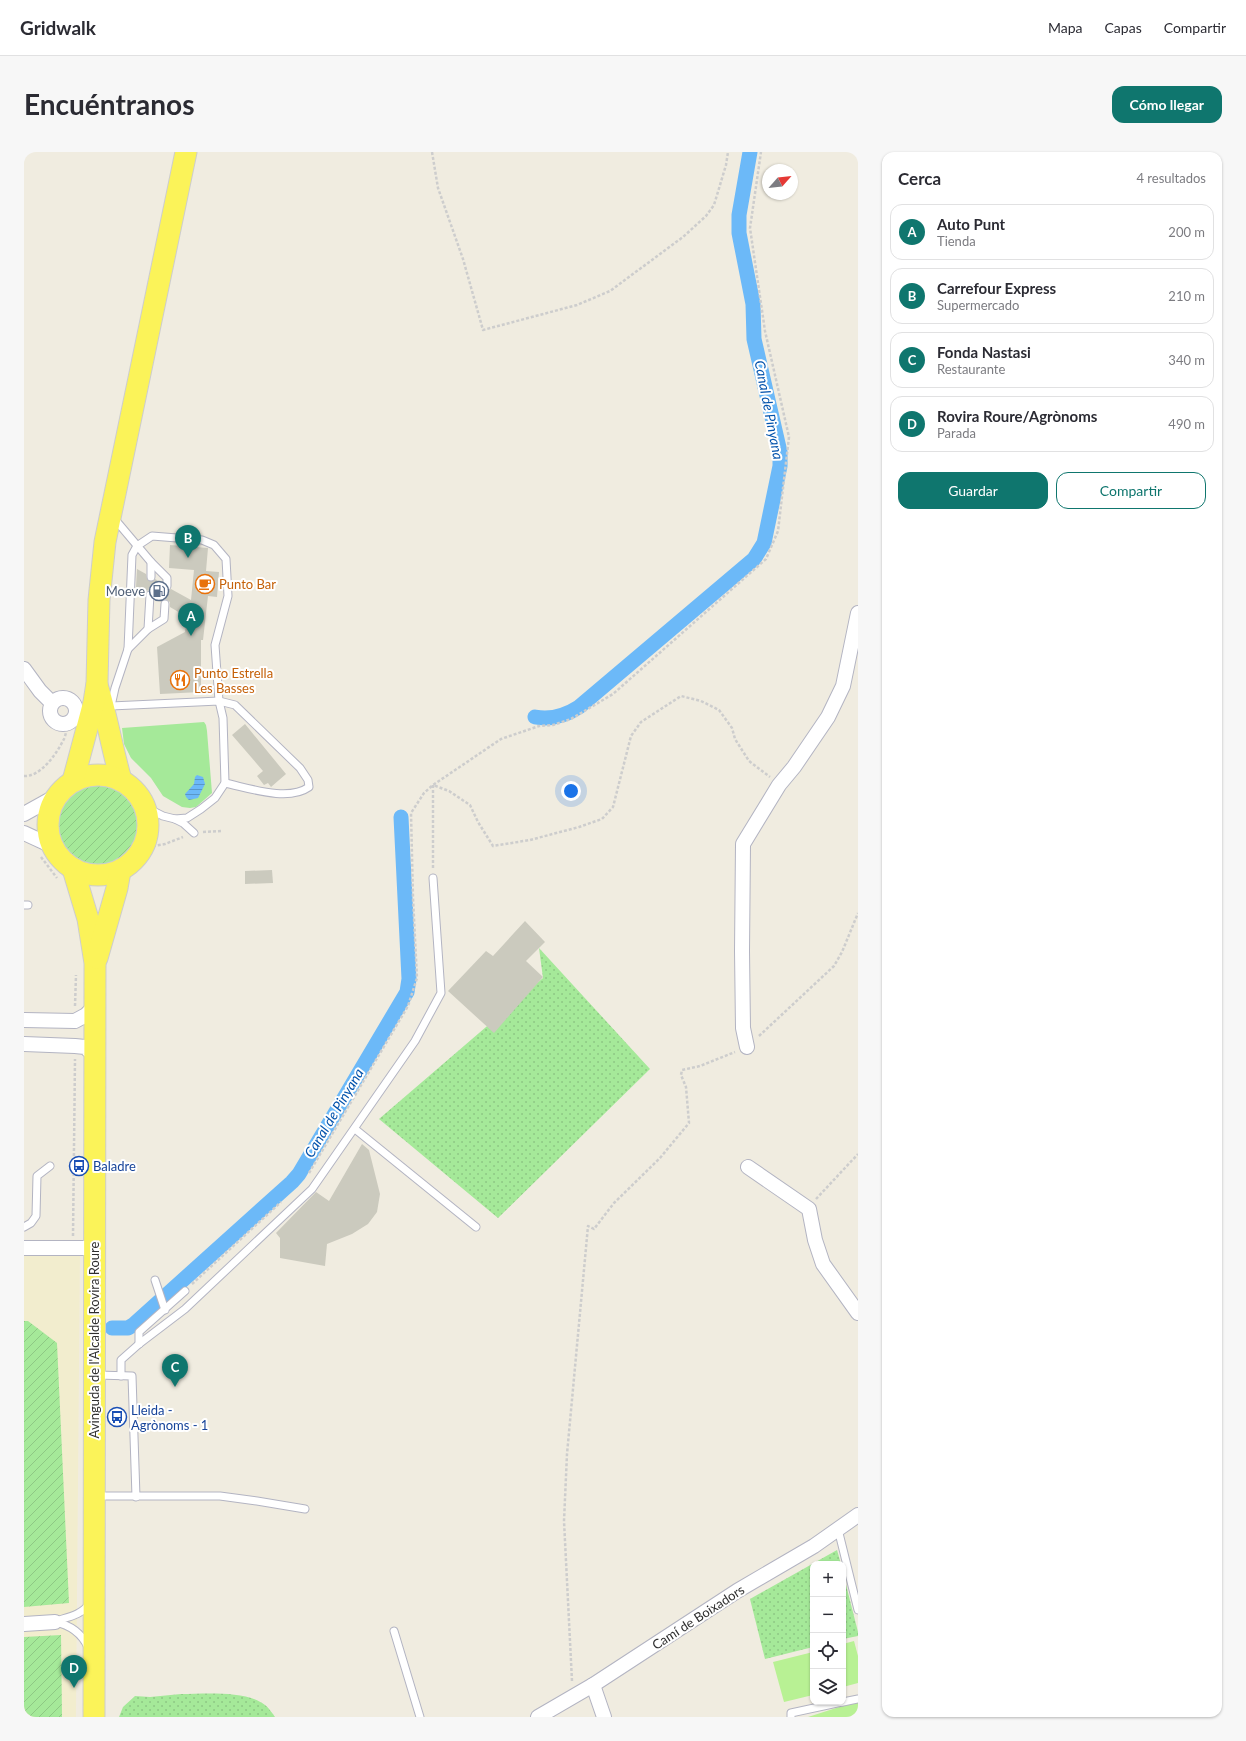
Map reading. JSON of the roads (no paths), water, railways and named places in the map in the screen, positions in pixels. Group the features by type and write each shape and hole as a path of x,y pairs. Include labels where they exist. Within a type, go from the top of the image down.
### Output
{"main road":[{"path":"66,788 94,702 99,600 105,542 186,152"},
{"path":"96,683 109,709 114,757 121,780"},
{"path":"105,775 121,780 138,794 145,807 149,823 143,848 133,862 120,871 112,874 96,876 88,875 73,869 61,859 52,846 48,831 48,816 54,801 66,788 85,777 105,775"},
{"path":"73,869 88,919 96,963"},
{"path":"96,963 117,888 120,871"},
{"name":"Avinguda de l'Alcalde Rovira Roure","path":"94,1717 94,1248 96,963"}],"street":[{"path":"747,1047 744,1028 742,951 743,844 779,785 794,767 828,717 843,686 858,613"},
{"path":"24,669 40,691 52,702"},
{"path":"63,697 71,700 76,706 76,714 72,721 59,724 52,719 50,711 52,702 63,697"},
{"path":"24,814 66,788"},
{"path":"24,832 52,846"},
{"path":"24,1020 75,1020 96,1006"},
{"path":"24,1044 85,1047 95,1056"},
{"path":"748,1167 809,1209 815,1240 823,1264 858,1313"},
{"path":"24,1248 94,1248"},
{"name":"Camí de Boixadors","path":"538,1717 577,1695 738,1591 814,1546 858,1515"},
{"path":"24,1624 55,1622"},
{"path":"593,1685 604,1717"}],"lane":[{"path":"110,514 167,578 167,586"},
{"path":"175,819 186,818 201,810 215,798 226,783 223,718 219,701 215,644 228,596 226,559 214,545 202,540 152,536 137,546 132,554 128,649 109,709 219,701 235,704 300,768 308,780 309,787 304,791 269,793 226,783"},
{"path":"151,577 152,562"},
{"path":"148,629 150,595"},
{"path":"128,649 148,629 164,619 165,604"},
{"path":"145,807 163,816 183,823 194,833"},
{"path":"121,1376 122,1360 140,1344 185,1310 312,1189 415,1041 441,993 433,878"},
{"path":"355,1129 476,1227"},
{"path":"24,1227 31,1223 36,1216 38,1176 50,1166"},
{"path":"155,1280 164,1307"},
{"path":"140,1344 139,1332 164,1307 185,1291"},
{"path":"94,1375 132,1376 136,1497"},
{"path":"94,1496 220,1496 305,1509"},
{"path":"838,1529 858,1610"},
{"path":"55,1622 83,1611 94,1596"},
{"path":"55,1622 66,1624 74,1629 85,1640 90,1651 94,1675"},
{"path":"394,1631 420,1717"},
{"path":"846,1701 858,1698"},
{"path":"791,1717 791,1713 828,1705"}],"water":[{"path":"197,775 203,777 205,784 198,798 189,800 185,794 194,784 195,777"}],"waterway":[{"name":"Canal de Pinyana","path":"535,717 547,718 558,716 579,707 754,559 764,543 780,466 780,452 754,339 753,304 739,233 739,215 750,152"},
{"name":"Canal de Pinyana","path":"112,1328 128,1328 133,1325 292,1182 299,1174 407,992 409,979 401,817"}],"place":[{"name":"Carrefour Express","path":"188,558"},
{"name":"Punto Bar","path":"205,584"},
{"name":"Moeve","path":"159,591"},
{"name":"Auto Punt","path":"191,636"},
{"name":"Punto Estrella Les Basses","path":"180,680"},
{"name":"Baladre","path":"79,1166"},
{"name":"Fonda Nastasi","path":"175,1387"},
{"name":"Lleida - Agrònoms - 1","path":"117,1417"},
{"name":"Rovira Roure/Agrònoms","path":"74,1688"}]}
